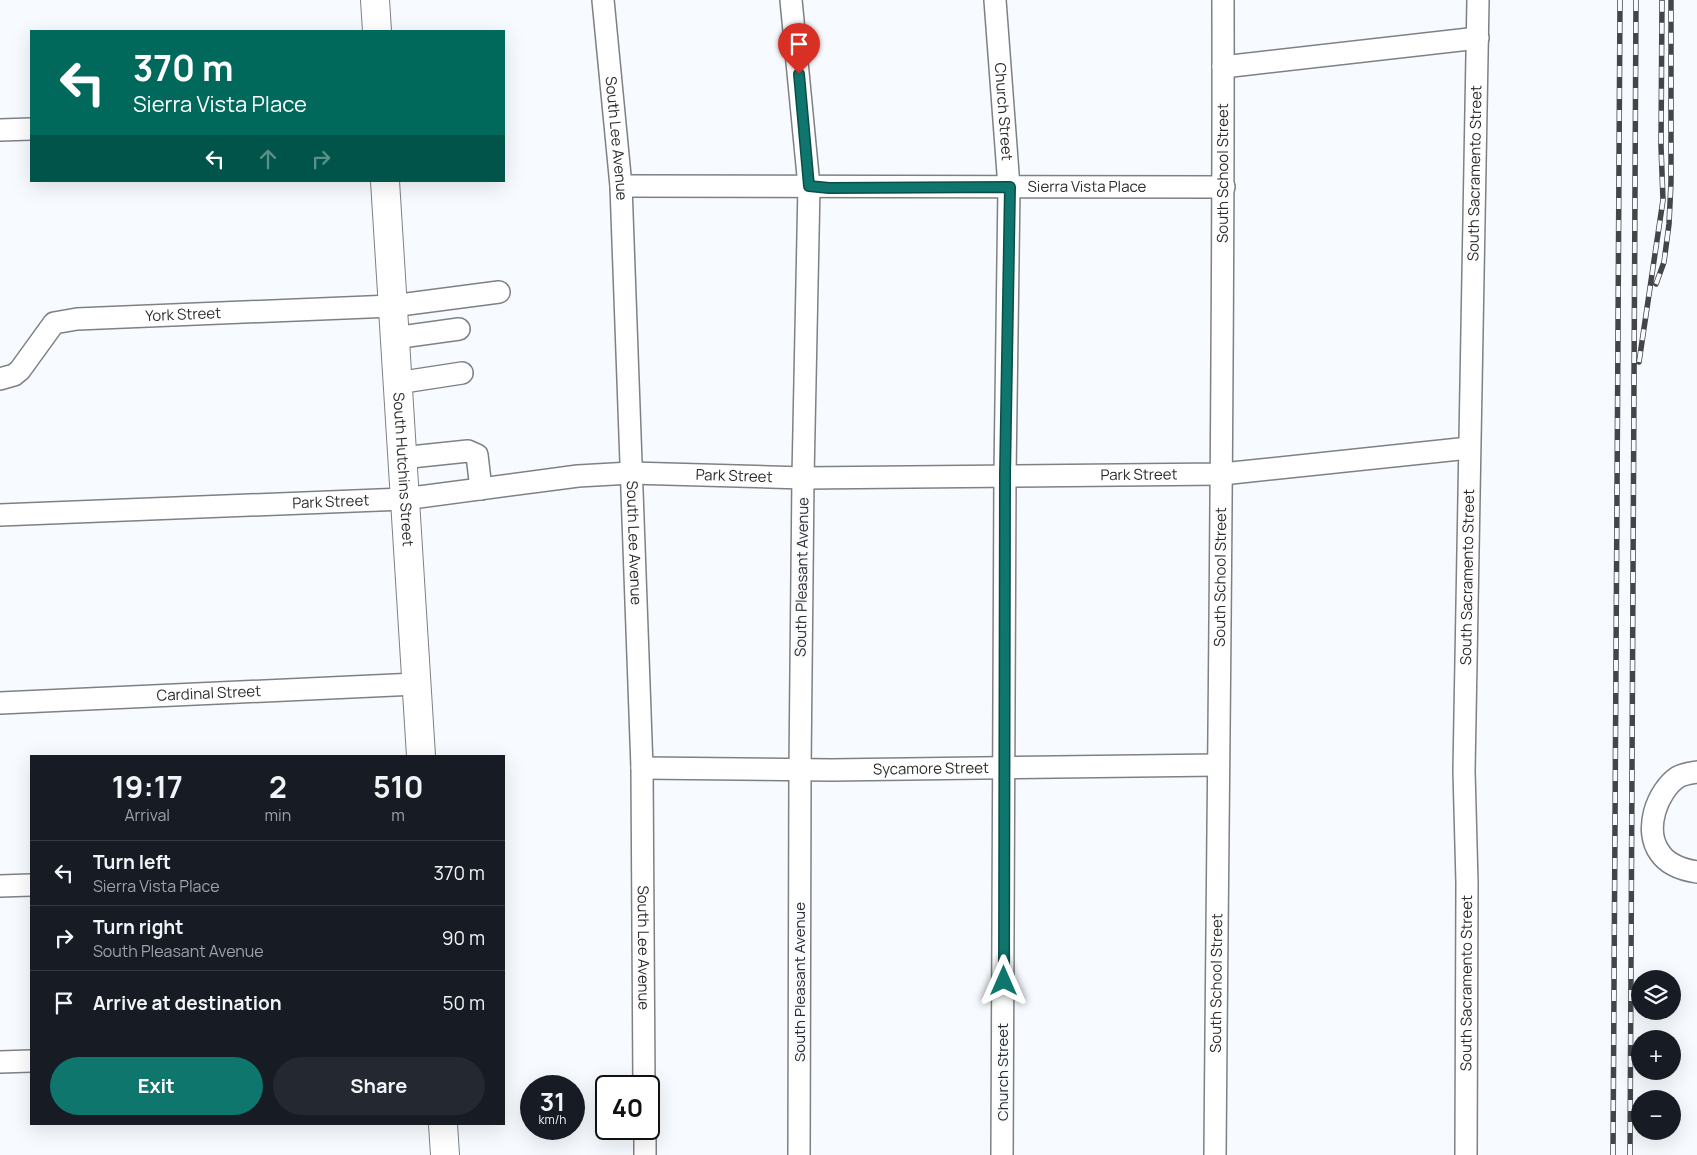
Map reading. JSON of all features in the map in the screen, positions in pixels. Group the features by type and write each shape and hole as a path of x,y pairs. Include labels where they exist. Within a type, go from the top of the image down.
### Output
{"main road":[{"path":"375,0 377,30"},
{"name":"South Hutchins Street","path":"385,182 421,755"},
{"path":"443,1125 445,1155"}],"street":[{"name":"South Lee Avenue","path":"603,0 621,186 642,768 644,1075"},
{"name":"South Pleasant Avenue","path":"792,0 809,186 803,478 799,1155"},
{"name":"Church Street","path":"995,0 1010,187 1005,475 1002,1155"},
{"name":"South School Street","path":"1215,1155 1224,187 1223,0"},
{"name":"South Sacramento Street","path":"1466,1155 1464,771 1478,0"},
{"path":"1224,67 1478,38"},
{"path":"0,130 30,128"},
{"name":"Sierra Vista Place","path":"621,186 809,186 829,188 1224,187"},
{"path":"392,306 499,292"},
{"name":"York Street","path":"0,379 14,375 20,370 54,323 87,319 392,306"},
{"path":"394,338 459,328"},
{"path":"397,383 462,372"},
{"name":"Park Street","path":"0,515 404,499 578,476 631,473 803,478 1222,474 1469,448"},
{"path":"401,458 468,451 477,455 480,489"},
{"name":"Cardinal Street","path":"0,703 416,684"},
{"name":"Sycamore Street","path":"642,768 1005,768 1218,765"},
{"path":"1697,772 1680,776 1666,788 1657,802 1653,820 1654,837 1658,852 1678,867 1697,872"},
{"path":"0,886 30,885"},
{"path":"0,1062 30,1061"},
{"path":"645,1140 645,1155"}],"railway":[{"path":"1613,1155 1620,0"},
{"path":"1630,1155 1636,0"},
{"path":"1639,362 1663,200 1661,146 1662,0"},
{"path":"1656,284 1664,262 1669,224 1671,182 1671,0"}],"route":[{"path":"799,74 809,186 829,188 1010,187 1005,475 1004,981"}]}
